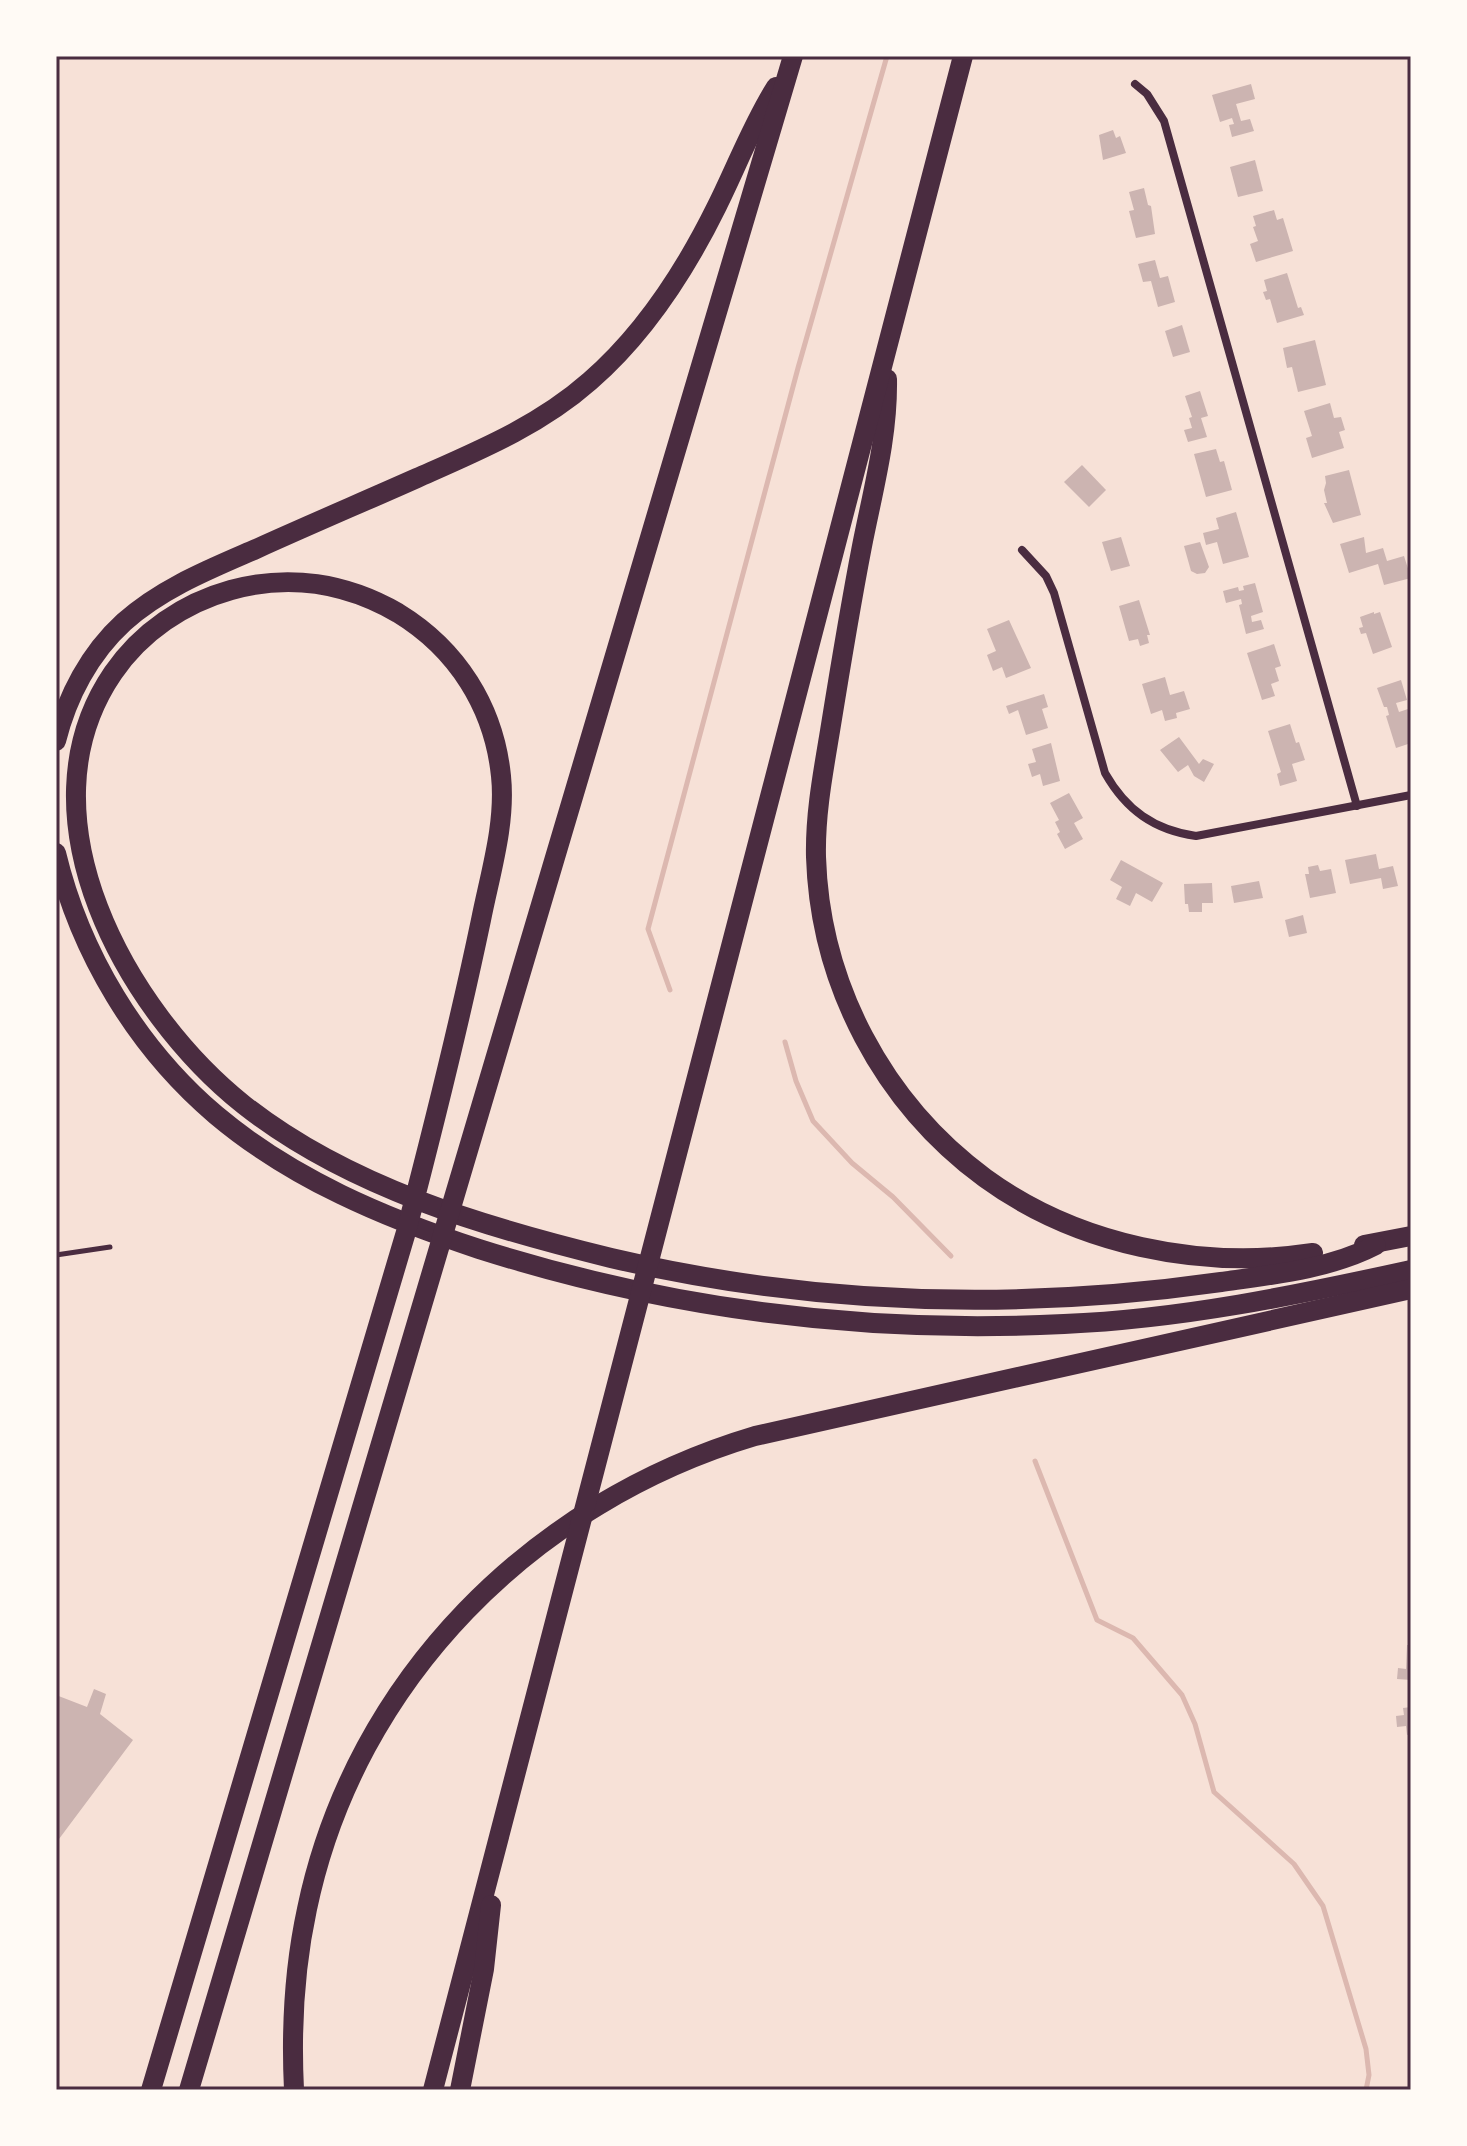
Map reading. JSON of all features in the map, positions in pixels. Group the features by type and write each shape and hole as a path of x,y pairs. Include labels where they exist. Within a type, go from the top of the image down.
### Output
{"highway":[{"path":"433,2090 963,56"},
{"path":"56,741 75,687 94,656 116,629 150,602 204,572 495,443 567,400 602,370 657,305 699,240 756,121 792,60"},
{"path":"189,2090 792,60"},
{"path":"885,355 887,400 884,442 843,649 820,792 816,843 820,902 830,954 846,1001 865,1040 901,1095 951,1150 1006,1192 1063,1221 1134,1245 1205,1257 1277,1257 1376,1245 1411,1236"},
{"path":"151,2090 406,1232 456,1033 496,848 501,806 501,773 489,721 467,678 434,640 406,618 356,593 302,582 255,585 212,596 170,617 140,641 109,679 93,709 79,754 75,806 79,839 93,891 111,934 139,987 169,1030 216,1080 247,1107 302,1145 355,1172 416,1198 499,1227 612,1258 699,1276 792,1289 967,1301 1041,1300 1236,1280 1343,1259 1376,1245"},
{"path":"56,853 71,905 96,962 127,1015 166,1065 204,1104 248,1140 296,1171 348,1198 431,1232 511,1259 598,1283 778,1314 854,1322 983,1326 1063,1324 1206,1310 1411,1270"},
{"path":"294,2090 293,2010 304,1921 323,1851 350,1782 386,1712 469,1606 532,1549 575,1518 625,1489 695,1456 777,1430 1411,1289"},
{"path":"460,2090 484,1969 493,1860"}],"street":[{"path":"1135,84 1147,94 1164,121 1357,806"},
{"path":"1022,550 1046,576 1054,593 1101,762 1116,793 1132,810 1151,823 1173,832 1196,836 1411,795"}],"lane":[{"path":"56,1255 110,1247"}],"building":[{"path":"1251,84 1255,99 1236,104 1241,121 1250,119 1254,131 1232,137 1229,125 1234,124 1232,118 1220,122 1212,95"},
{"path":"1113,130 1116,138 1120,136 1126,153 1103,160 1099,135"},
{"path":"1255,160 1263,191 1238,197 1230,167"},
{"path":"1144,188 1148,205 1151,206 1155,234 1136,238 1129,211 1134,210 1129,192"},
{"path":"1274,210 1277,220 1283,218 1293,251 1256,262 1250,244 1258,241 1253,216"},
{"path":"1155,260 1160,278 1168,276 1175,302 1158,307 1151,281 1143,282 1138,264"},
{"path":"1287,273 1298,308 1301,307 1304,315 1277,323 1270,299 1266,300 1263,292 1267,291 1264,280"},
{"path":"1182,325 1190,352 1173,357 1165,331"},
{"path":"1315,340 1326,385 1298,392 1292,367 1287,368 1283,348"},
{"path":"1200,391 1208,416 1201,418 1207,437 1188,442 1184,430 1192,428 1189,418 1192,417 1185,396"},
{"path":"1330,403 1334,418 1341,417 1345,430 1339,432 1344,448 1312,458 1306,438 1312,436 1304,411"},
{"path":"1216,449 1220,462 1224,461 1232,490 1206,497 1194,454"},
{"path":"1082,465 1106,490 1089,507 1064,482"},
{"path":"1349,470 1361,515 1333,523 1324,503 1327,503 1325,476"},
{"path":"1236,512 1249,557 1223,564 1217,542 1206,545 1203,533 1219,529 1216,518"},
{"path":"1121,537 1130,566 1111,571 1102,542"},
{"path":"1364,537 1366,553 1383,548 1387,561 1404,556 1411,578 1384,585 1378,564 1349,573 1340,544"},
{"path":"1200,542 1209,567 1205,573 1197,574 1191,571 1184,546"},
{"path":"1255,583 1263,612 1251,616 1252,622 1261,620 1264,629 1246,634 1239,605 1242,604 1241,599 1226,603 1223,591 1238,587 1239,591 1244,590 1243,586"},
{"path":"1139,600 1150,635 1147,635 1149,643 1140,646 1138,639 1129,641 1119,606"},
{"path":"1380,612 1392,647 1373,654 1366,633 1361,634 1359,628 1363,627 1360,617"},
{"path":"1009,620 1031,668 1006,678 1002,667 993,671 987,655 996,651 987,629"},
{"path":"1274,644 1281,666 1275,668 1279,681 1271,684 1275,696 1262,700 1247,653"},
{"path":"1165,677 1170,695 1184,691 1190,709 1176,713 1177,718 1165,721 1162,710 1151,714 1142,684"},
{"path":"1401,680 1407,700 1396,703 1399,712 1411,708 1411,743 1396,748 1386,716 1389,715 1387,707 1384,707 1377,688"},
{"path":"1044,694 1048,707 1042,709 1048,728 1026,735 1018,710 1009,714 1006,706"},
{"path":"1290,724 1305,760 1292,764 1297,781 1280,786 1277,774 1281,772 1268,731"},
{"path":"1179,737 1199,764 1203,759 1214,764 1204,782 1194,776 1188,765 1178,772 1160,750"},
{"path":"1051,743 1060,781 1043,786 1040,774 1032,777 1028,764 1036,762 1032,749"},
{"path":"1069,793 1083,818 1074,823 1083,839 1065,849 1057,834 1060,832 1055,822 1059,820 1050,803"},
{"path":"1376,854 1379,869 1393,866 1398,886 1383,889 1381,878 1350,884 1345,860"},
{"path":"1121,860 1163,883 1152,902 1136,893 1130,906 1116,899 1122,887 1110,880"},
{"path":"1318,865 1320,871 1331,869 1336,893 1310,898 1305,874 1309,874 1308,867"},
{"path":"1259,881 1263,898 1234,903 1231,886"},
{"path":"1212,883 1213,903 1202,903 1202,912 1189,912 1188,904 1185,904 1184,884"},
{"path":"1303,915 1307,933 1289,937 1285,920"},
{"path":"1407,1645 1411,1645 1411,1680 1397,1679 1398,1668 1406,1669"},
{"path":"94,1689 106,1694 100,1714 133,1740 56,1843 56,1695 87,1707"},
{"path":"1411,1707 1411,1734 1407,1735 1406,1726 1397,1727 1396,1716 1404,1715 1403,1708"}],"waterway":[{"path":"670,990 648,929 798,368 887,56"},
{"path":"785,1042 796,1081 813,1121 852,1163 893,1197 951,1256"},
{"path":"1035,1461 1097,1620 1133,1638 1182,1695 1195,1724 1214,1792 1294,1864 1323,1906 1366,2049 1369,2075 1366,2090"}]}
